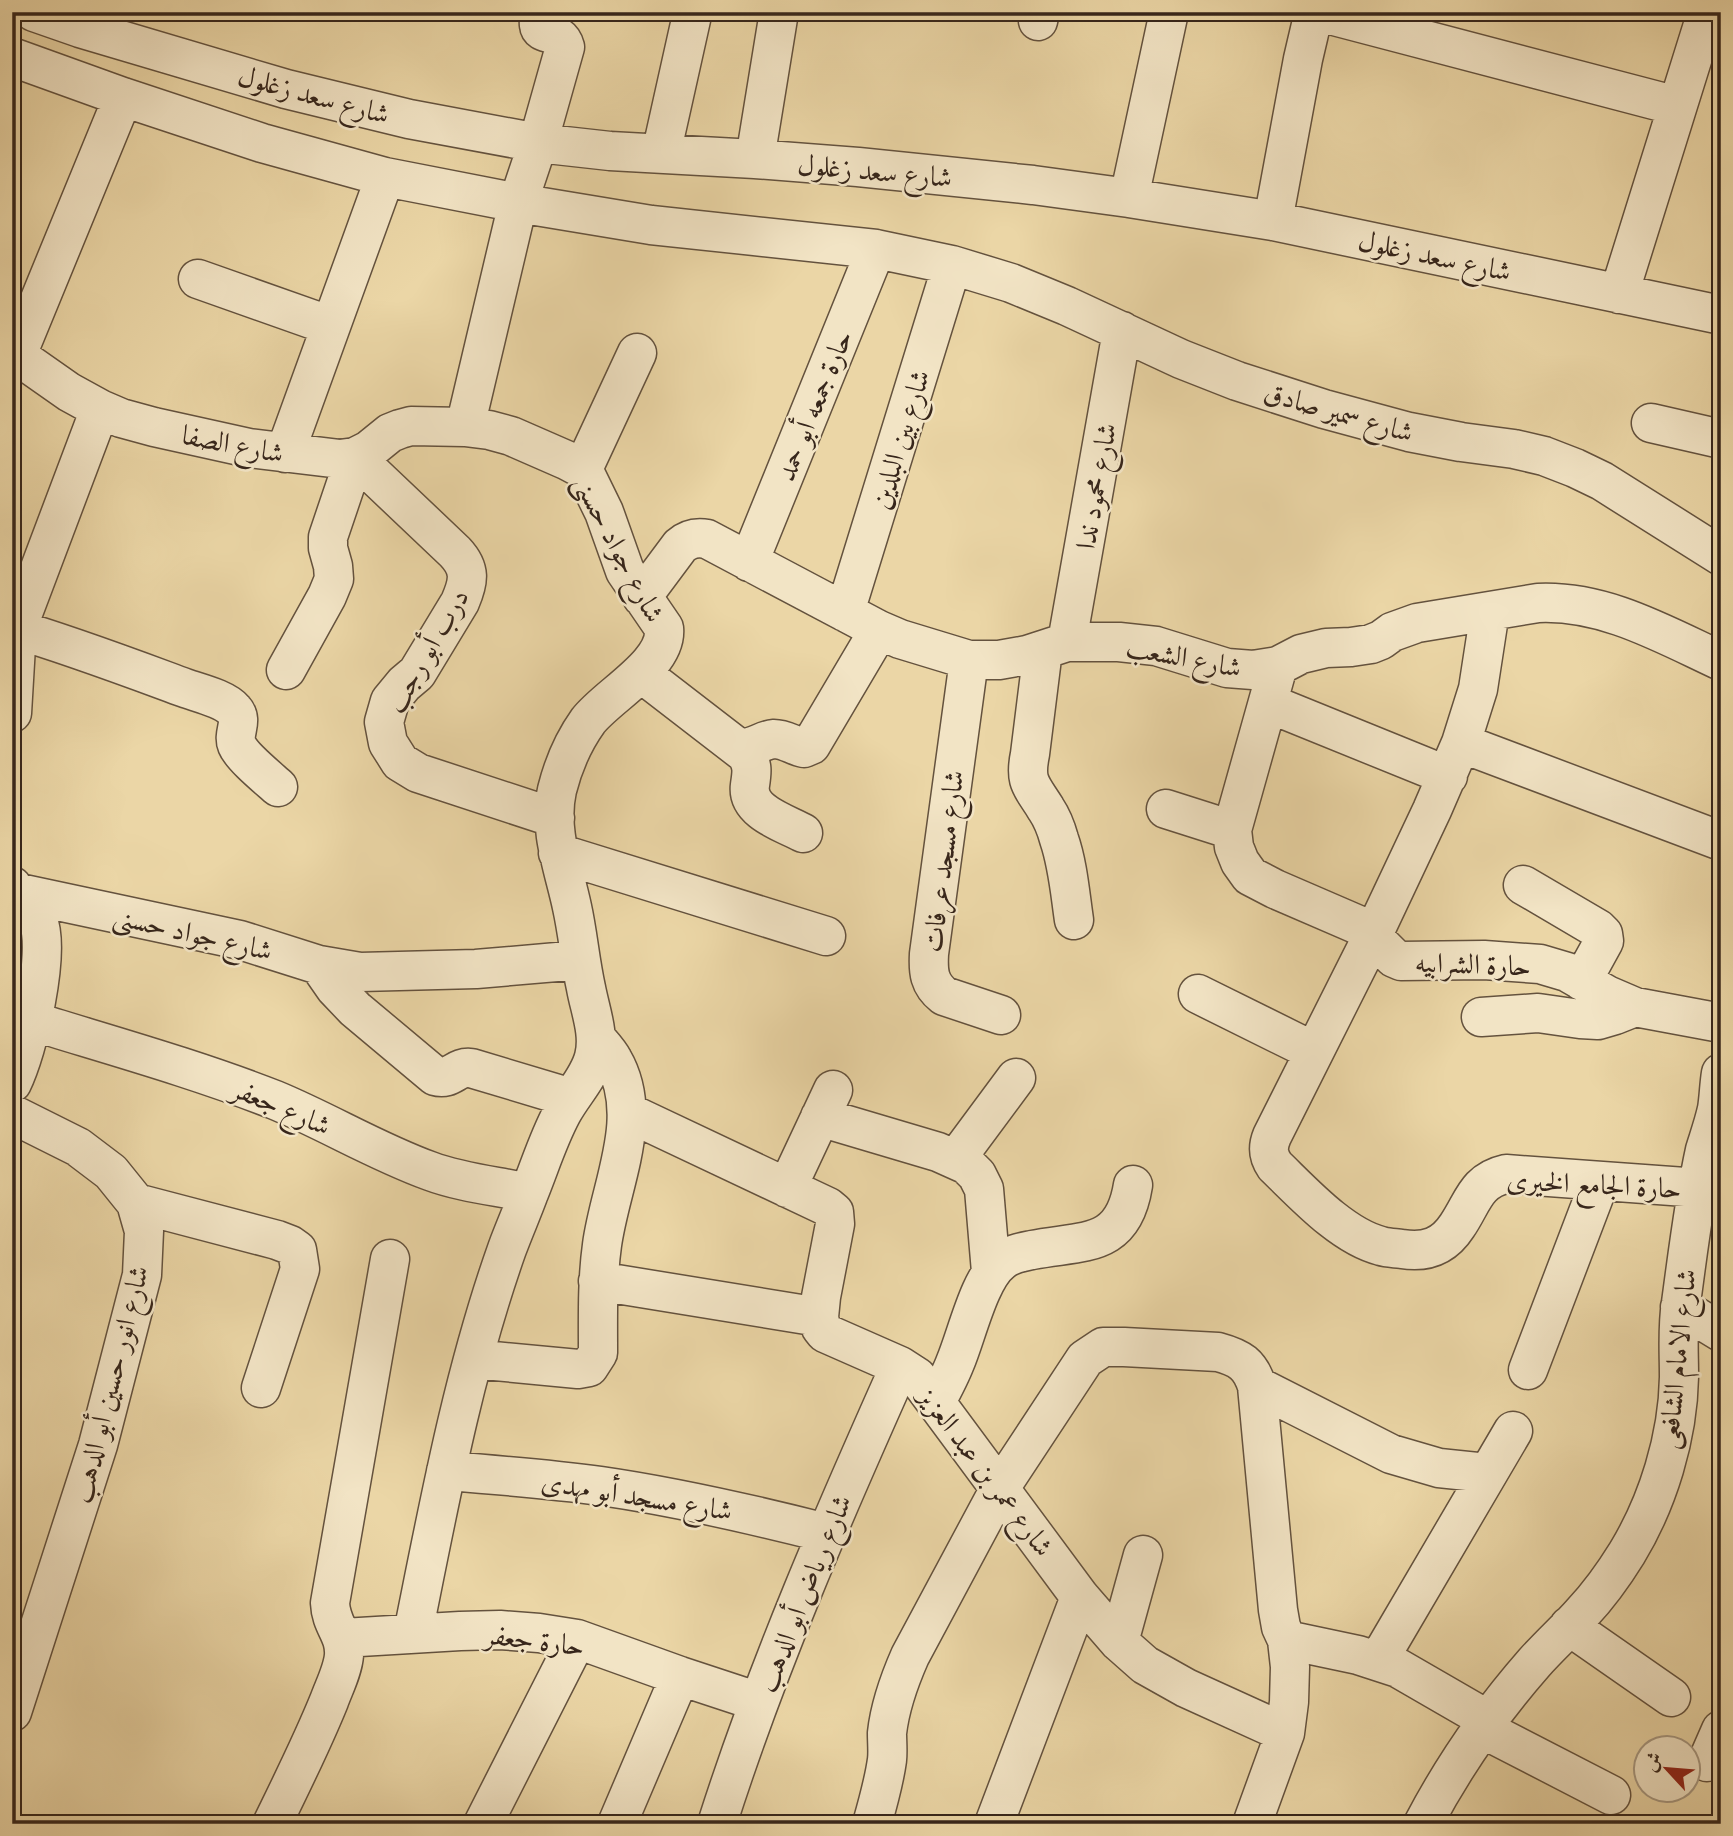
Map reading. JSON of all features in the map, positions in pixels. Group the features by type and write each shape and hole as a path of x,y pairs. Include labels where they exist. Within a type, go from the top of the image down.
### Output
{"street":[{"name":"شارع سعد زغلول","path":"34,12 83,20 286,89 409,119 538,144 755,159 1033,185 1129,198 1273,221 1721,315"},
{"path":"286,670 334,579 328,537 355,457 369,450 390,433 411,426 465,427 518,203 538,144 565,47 563,40 557,35 541,29 538,24 541,12"},
{"path":"755,159 779,12"},
{"path":"1129,198 1169,12"},
{"path":"1273,221 1303,59 1316,12 1677,106"},
{"path":"1619,294 1707,12"},
{"path":"661,154 692,15"},
{"path":"61,75 83,20"},
{"name":"شارع سعد زغلول","path":"12,57 262,143 385,177 651,225 876,249 952,265"},
{"path":"15,354 123,97"},
{"path":"285,453 385,177"},
{"name":"حارة جمعه أبو حمد","path":"749,562 876,249"},
{"name":"شارع سمير صادق","path":"952,265 1011,283 1068,306 1181,359 1237,381 1324,409 1409,432 1544,456 1602,481 1721,556"},
{"name":"شارع بين البلدين","path":"845,612 952,265"},
{"path":"198,279 331,326"},
{"name":"شارع محمود ندا","path":"1074,920 1059,839 1050,816 1029,782 1027,768 1122,331"},
{"path":"583,470 636,353"},
{"name":"شارع الصفا","path":"15,354 69,392 121,418 249,448 340,459 355,457"},
{"path":"12,713 15,628 100,409"},
{"path":"1651,423 1721,439"},
{"name":"شارع جواد حسنى","path":"413,1633 446,1471 473,1359 507,1248 552,1133 587,1075 594,1057 596,1038 573,909 556,835 559,784 574,743 589,720 640,673 663,645 665,636 660,620 625,571 604,512 583,470 511,436 465,427"},
{"name":"درب أبو رجب","path":"355,457 455,552 467,570 465,591 460,602 417,673 390,701 384,722 388,743 400,762 418,773 556,835"},
{"name":"شارع الشعب","path":"642,597 685,541 706,539 879,630 969,660 999,660 1055,646 1119,642 1156,646 1227,668 1253,670 1278,666 1301,654 1326,648 1362,646 1381,640 1404,627 1538,603 1558,602 1588,607 1637,622 1721,661"},
{"path":"1198,994 1313,1051 1373,935 1454,760 1478,689 1490,611"},
{"path":"15,628 171,683 233,708 238,720 236,745 278,788"},
{"path":"739,748 751,748 774,739 804,748 811,745 879,630"},
{"name":"شارع مسجد عرفات","path":"969,660 929,954 929,974 931,983 943,996 1001,1015"},
{"path":"1166,808 1232,830 1278,666"},
{"path":"640,673 746,754 753,769 749,789 759,810 803,833"},
{"path":"1268,703 1721,841"},
{"name":"حارة الشرابيه","path":"1232,830 1234,847 1250,876 1363,927 1394,958 1401,961 1483,960 1540,964 1560,969 1635,1007 1721,1023"},
{"path":"556,835 826,936"},
{"path":"1523,885 1604,934 1604,941 1582,981"},
{"path":"12,1083 24,1055 32,1021 26,975 43,963 39,921 29,904 14,889"},
{"name":"شارع جواد حسنى","path":"14,889 240,940 319,965 360,972 476,969 580,960"},
{"path":"319,965 335,988 355,1009 435,1076 447,1077 461,1068 471,1068 571,1098"},
{"name":"حارة الشرابيه","path":"1481,1017 1538,1013 1598,1020 1635,1007"},
{"name":"شارع جعفر","path":"32,1021 275,1100 432,1172 529,1193"},
{"name":"شارع جواد حسنى","path":"473,1359 578,1368 589,1367 598,1353 598,1281 602,1242 622,1153 627,1112 623,1085 613,1060 596,1038"},
{"name":"حارة الجامع الخيرى","path":"1313,1051 1272,1136 1268,1152 1283,1174 1324,1212 1350,1231 1379,1245 1409,1251 1428,1250 1444,1242 1486,1181 1506,1174 1600,1181 1705,1198"},
{"name":"شارع الامام الشافعى","path":"1423,1824 1451,1775 1485,1725 1525,1673 1584,1612 1607,1583 1645,1520 1668,1450 1675,1414 1679,1377 1677,1348 1680,1307 1705,1198 1705,1151 1717,1111 1721,1073"},
{"path":"956,1159 1016,1078"},
{"path":"787,1188 826,1104 956,1159 977,1175 984,1189 991,1272"},
{"path":"598,1281 819,1317 834,1212 627,1112"},
{"name":"شارع انور حسين أبو الدهب","path":"12,1114 78,1147 111,1172 136,1203 144,1231 142,1275 98,1445 12,1712"},
{"path":"1528,1370 1600,1181"},
{"path":"936,1402 954,1365 991,1272 1003,1260 1016,1253 1098,1240 1112,1230 1123,1217 1130,1202 1133,1185"},
{"path":"136,1203 277,1240 297,1250 300,1269 261,1388"},
{"path":"272,1824 304,1759 344,1657 343,1638 330,1614 330,1604 390,1259"},
{"path":"1680,1307 1721,1332"},
{"name":"شارع عمر بن عبد العزيز","path":"819,1317 825,1333 900,1366 917,1377 1080,1597 1119,1642 1145,1665 1186,1688 1285,1733"},
{"path":"872,1824 887,1760 891,1706 899,1680 916,1644 1000,1488 1085,1359 1104,1347 1217,1352 1243,1362 1253,1373 1257,1386 1278,1610 1287,1640 1290,1667 1285,1733 1252,1824"},
{"name":"شارع رياض أبو الدهب","path":"717,1824 759,1702 825,1533 900,1366"},
{"path":"1257,1386 1391,1454 1439,1468 1488,1473"},
{"path":"1378,1661 1513,1430"},
{"name":"شارع مسجد أبو مهدى","path":"446,1471 549,1480 663,1496 825,1533"},
{"path":"1119,1642 1143,1555"},
{"path":"994,1824 1080,1597"},
{"path":"1569,1626 1671,1698"},
{"name":"حارة جعفر","path":"343,1638 500,1630 539,1633 577,1639 759,1702"},
{"path":"483,1824 577,1639"},
{"path":"1287,1640 1378,1661 1414,1676 1485,1725 1611,1795"},
{"path":"617,1824 680,1676"}]}
